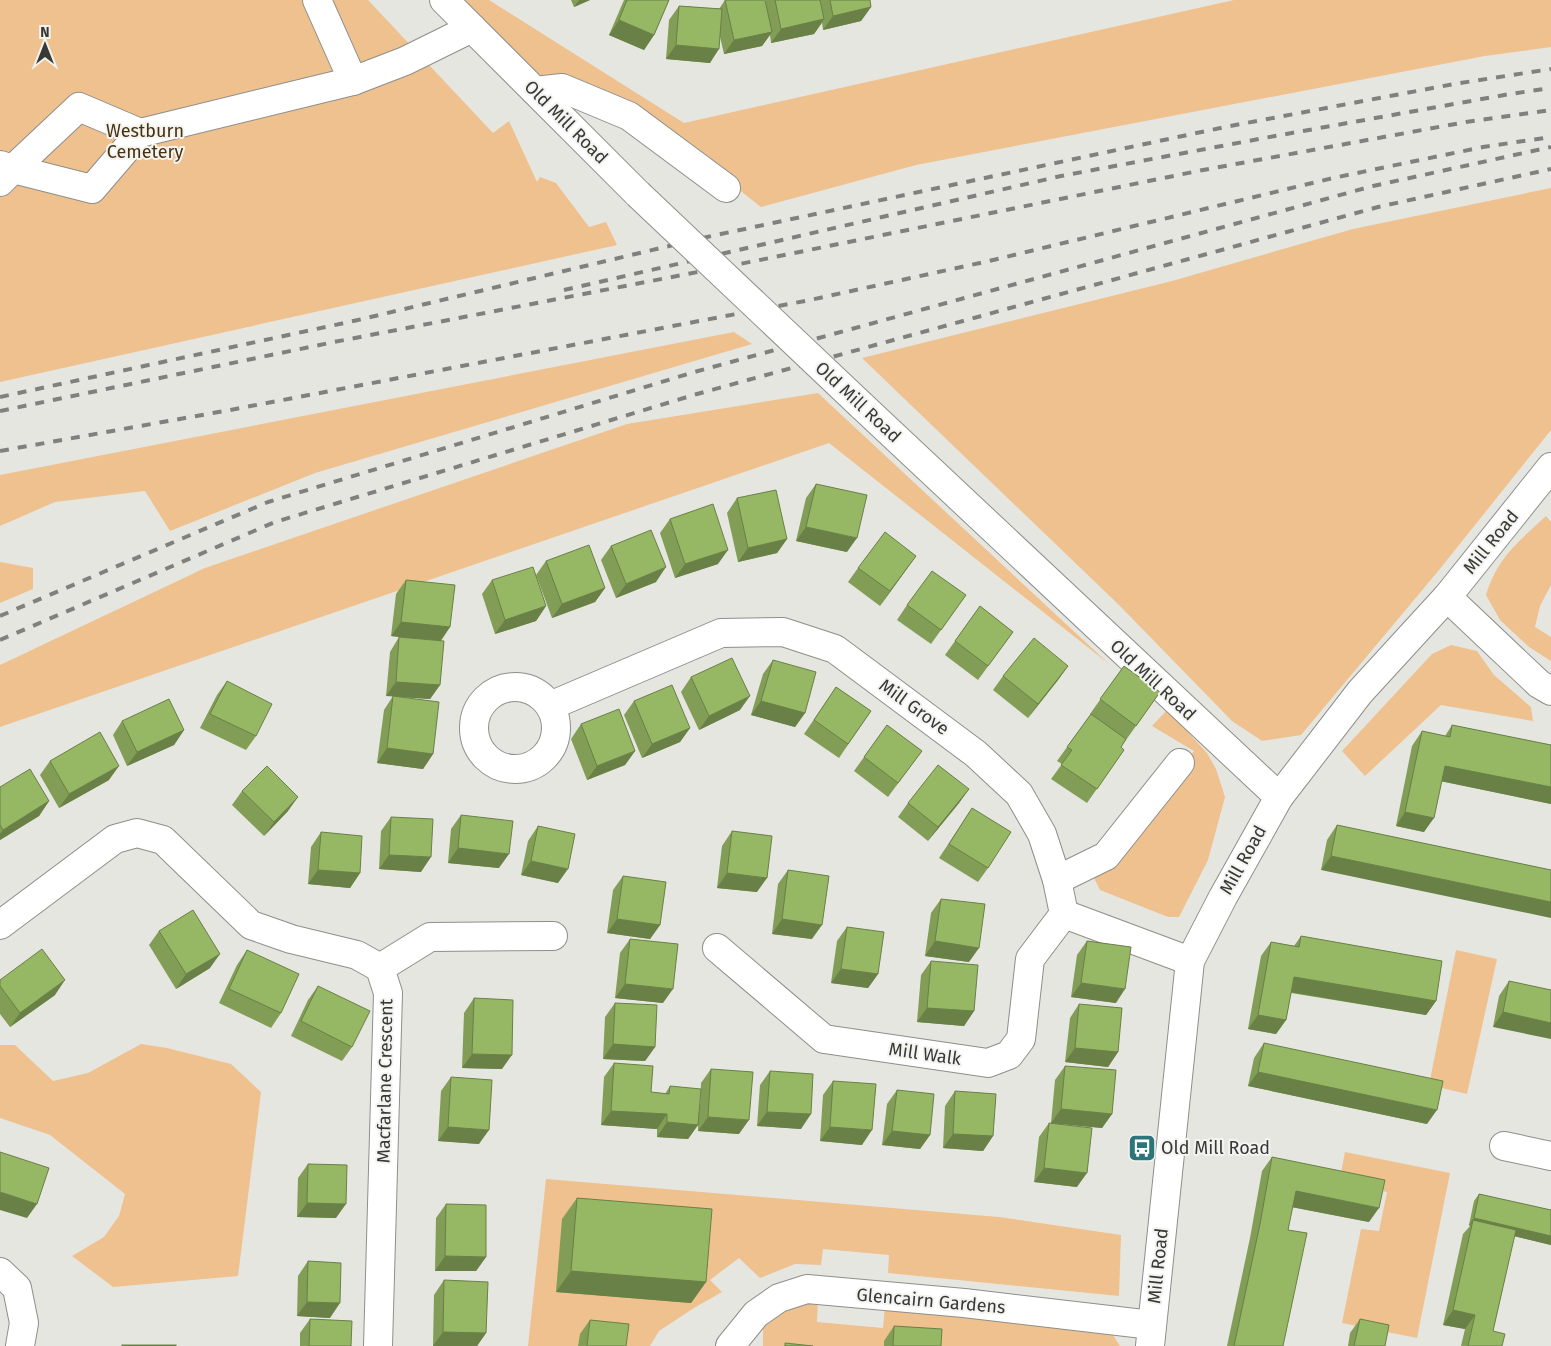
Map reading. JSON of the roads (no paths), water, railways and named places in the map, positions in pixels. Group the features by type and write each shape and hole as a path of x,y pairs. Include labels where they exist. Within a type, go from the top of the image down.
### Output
{"street":[{"path":"317,0 353,81"},
{"name":"Old Mill Road","path":"444,0 638,194 1278,797"},
{"path":"4,172 92,189 140,134 353,81 405,61 472,28"},
{"path":"535,91 562,88 629,116 726,188"},
{"path":"4,172 80,107 140,134"},
{"name":"Mill Road","path":"1151,1335 1190,961 1278,797 1360,692 1447,597 1551,467"},
{"path":"1447,597 1539,684 1551,691"},
{"name":"Mill Grove","path":"550,706 721,633 783,632 835,650 976,754 1019,794 1042,834 1057,880 1064,914"},
{"path":"1057,880 1106,856 1180,763"},
{"path":"0,925 115,839 137,833 163,840 251,925 291,939 357,955 380,968 430,937 553,936"},
{"path":"1064,914 1190,961"},
{"name":"Mill Walk","path":"717,948 824,1039 988,1064 1009,1055 1021,1039 1030,959 1064,914"},
{"name":"Macfarlane Crescent","path":"378,1346 388,993 380,968"},
{"path":"1504,1146 1551,1156"},
{"path":"0,1272 18,1288 24,1322 20,1346"},
{"name":"Glencairn Gardens","path":"730,1346 756,1314 779,1298 807,1289 964,1303 1151,1335"}],"railway":[{"path":"0,397 358,320 707,237 1225,127 1454,84 1551,69"},
{"path":"564,290 1061,176 1275,136 1551,88"},
{"path":"0,411 334,342 755,261 1203,170 1466,122 1551,110"},
{"path":"0,451 230,410 810,300 989,261 1333,178 1483,147 1551,137"},
{"path":"0,616 268,502 691,373 1373,186 1551,147"},
{"path":"0,640 275,522 697,394 1378,207 1551,169"}],"place":[{"name":"Old Mill Road","path":"1142,1148"}],"park label":[{"name":"Westburn Cemetery","path":"145,141"}]}
